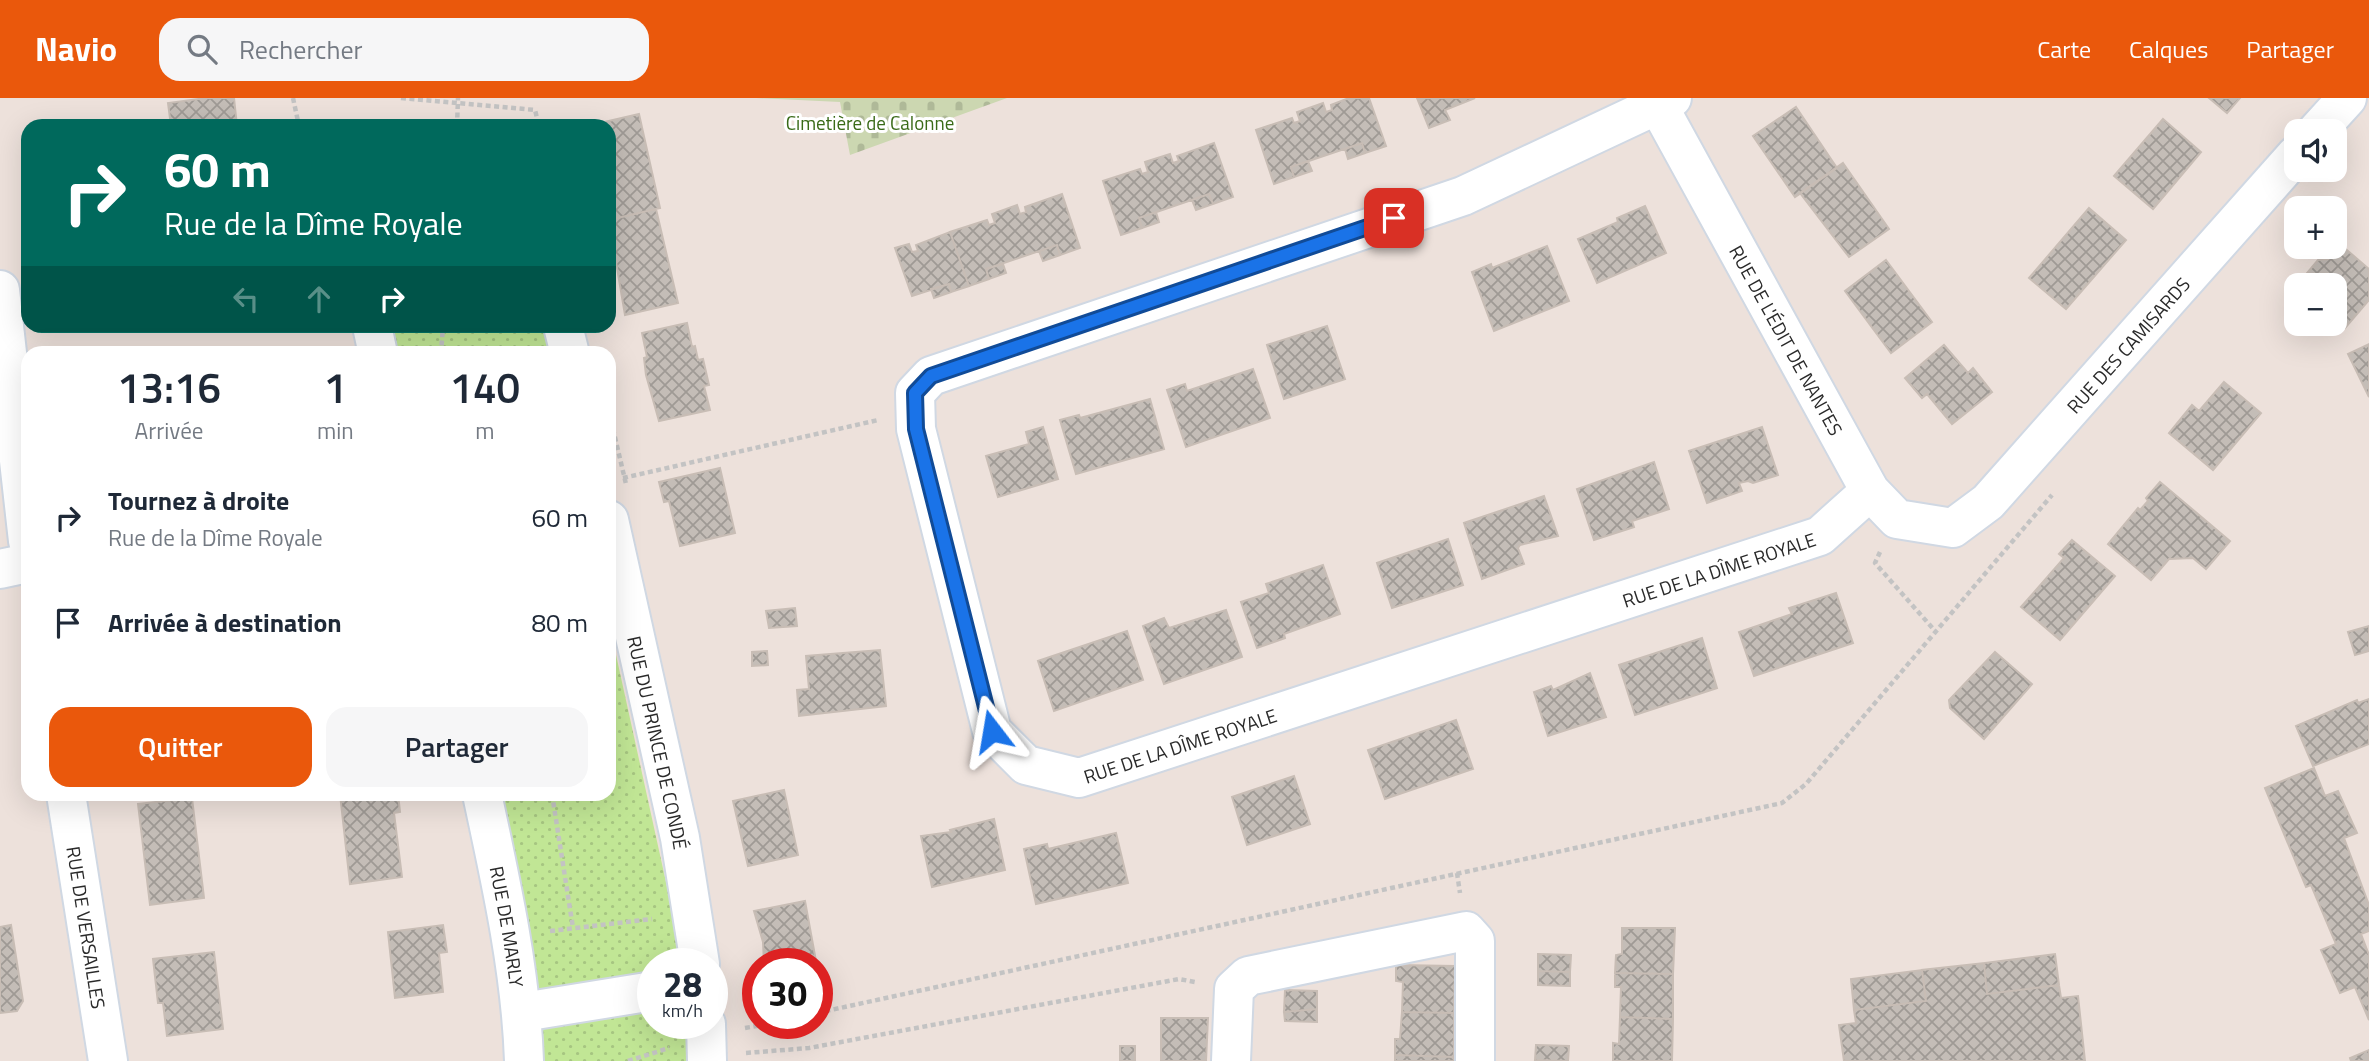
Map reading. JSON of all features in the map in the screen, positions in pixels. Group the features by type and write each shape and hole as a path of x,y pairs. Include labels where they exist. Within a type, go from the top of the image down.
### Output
{"street":[{"path":"2328,119 2347,98"},
{"name":"RUE DE LA DÎME ROYALE","path":"1662,101 1463,196 931,376 915,393 916,429 992,731 1026,765 1079,779 1820,536 1870,491"},
{"name":"RUE DE L'ÉDIT DE NANTES","path":"1662,101 1870,491 1897,519"},
{"name":"RUE DES CAMISARDS","path":"1897,519 1953,528 1988,502 2284,169"},
{"path":"0,290 21,478"},
{"name":"RUE DU PRINCE DE CONDÉ","path":"616,551 680,838 697,948"},
{"path":"0,569 21,564"},
{"name":"RUE DE VERSAILLES","path":"67,801 108,1061"},
{"name":"RUE DE MARLY","path":"483,801 523,1013 524,1061"},
{"path":"1231,1061 1234,989 1248,976 1466,931 1475,941 1475,1061"},
{"path":"523,1013 637,994"}],"path":[{"path":"293,98 298,119"},
{"path":"401,98 458,100 535,110 537,119"},
{"path":"457,119 458,100"},
{"path":"617,480 915,411"},
{"path":"1897,519 1875,563 1936,632"},
{"path":"833,1010 1782,803 1806,784"},
{"path":"553,801 573,929"},
{"path":"509,936 692,913"},
{"path":"707,1047 809,1048 1179,979 1234,989"}],"green space":[{"name":"Cimetière de Calonne","path":"756,98 1007,98 850,155 840,102"},
{"path":"385,333 545,333 548,346 388,346"},
{"path":"616,655 680,948 637,948 637,1039 695,1039 695,1061 536,1061 493,801 616,801"}],"building":[{"path":"206,98 234,98 236,119 170,119 168,103"},
{"path":"1349,98 1369,98 1386,146 1365,153 1362,143 1291,167 1294,177 1274,184 1256,130 1292,118 1294,123 1300,121 1297,112 1323,103 1326,112 1332,110 1331,105"},
{"path":"1417,98 1475,98 1445,110 1450,120 1429,128"},
{"path":"2209,98 2240,98 2227,113"},
{"path":"1796,107 1837,168 1795,197 1753,136"},
{"path":"639,114 660,208 616,218 616,119"},
{"path":"2163,119 2201,152 2153,209 2114,176"},
{"path":"1214,143 1233,197 1213,204 1209,194 1139,218 1142,228 1121,235 1103,181 1140,169 1142,174 1148,172 1145,162 1170,154 1173,163 1179,161 1177,156"},
{"path":"1362,143 1365,153 1348,159 1345,149"},
{"path":"1308,161 1312,171 1294,177 1291,167"},
{"path":"1843,163 1889,229 1849,257 1800,193"},
{"path":"1062,194 1080,248 1060,255 1057,245 986,269 989,279 969,286 950,232 987,220 989,225 995,223 992,214 1017,205 1020,214 1026,212 1025,207"},
{"path":"1209,194 1213,204 1196,210 1192,200"},
{"path":"1645,206 1666,253 1597,283 1578,239 1618,222 1617,218"},
{"path":"2089,208 2126,240 2066,309 2029,278"},
{"path":"656,209 678,303 625,315 616,262 616,218"},
{"path":"1156,212 1159,222 1142,228 1139,218"},
{"path":"950,232 969,286 951,292 949,284 912,296 895,248 909,244 912,252 918,251 916,245"},
{"path":"1057,245 1060,255 1043,261 1039,251"},
{"path":"1547,246 1569,301 1494,331 1472,272 1491,264 1492,268"},
{"path":"2347,250 2369,269 2369,300 2347,326 2347,273 2307,273 2318,260 2347,259"},
{"path":"1886,260 1932,322 1891,353 1845,291"},
{"path":"1003,264 1006,273 989,279 986,269"},
{"path":"949,284 951,292 934,298 931,289"},
{"path":"687,323 692,347 695,346 698,360 703,359 709,385 704,386 710,410 659,421 646,375 644,358 647,357 642,333"},
{"path":"1327,326 1345,379 1284,399 1267,345"},
{"path":"2369,344 2369,397 2348,354"},
{"path":"1944,345 1968,373 1973,368 1992,392 1952,424 1927,394 1922,398 1905,378"},
{"path":"1253,369 1270,418 1186,447 1167,390 1185,384 1187,391"},
{"path":"2224,382 2261,413 2213,470 2169,433 2192,405 2199,411"},
{"path":"1150,399 1164,449 1076,474 1060,420 1079,415 1080,418"},
{"path":"1043,427 1058,479 998,497 986,456 1029,444 1026,432"},
{"path":"1762,427 1778,475 1753,483 1739,483 1742,491 1707,503 1689,451"},
{"path":"1654,462 1669,509 1632,521 1634,527 1594,540 1577,489"},
{"path":"720,468 735,533 680,546 669,501 664,502 659,482"},
{"path":"2160,482 2230,541 2206,569 2193,558 2169,559 2151,580 2108,544 2138,508 2140,510 2148,501 2146,498"},
{"path":"1544,496 1558,536 1520,545 1518,548 1524,564 1482,579 1464,523"},
{"path":"1448,539 1463,585 1392,608 1377,563"},
{"path":"2072,540 2115,576 2060,640 2021,607 2064,558 2059,554"},
{"path":"1323,565 1340,614 1284,634 1285,638 1257,648 1241,602 1269,593 1266,584"},
{"path":"1836,593 1853,643 1754,676 1739,632 1792,614 1789,608"},
{"path":"795,608 797,626 769,628 766,611"},
{"path":"1226,610 1242,657 1164,684 1143,626 1164,618 1169,628"},
{"path":"2369,626 2369,651 2355,655 2348,632"},
{"path":"1127,631 1143,680 1054,711 1038,661"},
{"path":"1702,638 1717,688 1635,715 1619,665"},
{"path":"880,650 886,706 799,716 797,690 809,689 806,656"},
{"path":"767,651 768,665 752,666 752,652"},
{"path":"1995,652 2032,684 1984,739 1950,708 1949,700"},
{"path":"1590,673 1606,717 1548,736 1534,692 1551,686 1553,690"},
{"path":"2369,699 2369,744 2313,766 2296,726 2357,700 2358,703"},
{"path":"1456,720 1473,769 1385,799 1368,750"},
{"path":"2314,768 2325,796 2338,791 2357,833 2344,838 2369,905 2369,931 2361,934 2369,955 2369,1020 2355,987 2340,993 2321,950 2336,944 2311,885 2306,887 2265,788"},
{"path":"1294,776 1310,824 1247,845 1232,797"},
{"path":"784,790 798,855 748,866 733,801"},
{"path":"192,801 204,898 150,905 138,804"},
{"path":"341,801 399,801 400,812 394,813 402,877 350,884"},
{"path":"994,819 1005,870 932,887 921,836 951,832 950,830"},
{"path":"1116,833 1128,883 1036,904 1024,849 1047,844 1048,849"},
{"path":"805,901 814,948 763,948 754,911"},
{"path":"11,925 23,1001 17,1011 0,1013 0,927"},
{"path":"443,925 447,952 439,953 443,992 395,998 388,932"},
{"path":"1622,928 1675,928 1673,974 1615,973 1616,955 1622,954"},
{"path":"214,952 223,1029 167,1036 163,1003 158,1003 153,959"},
{"path":"1538,954 1571,955 1570,972 1538,971"},
{"path":"2055,954 2059,985 1987,994 1984,963"},
{"path":"1984,963 1987,994 2059,985 2061,998 2078,996 2085,1061 1844,1061 1839,1025 1856,1023 1854,1010 1926,1001 1922,970"},
{"path":"1396,965 1455,966 1454,1013 1402,1012 1403,982 1396,981"},
{"path":"1922,970 1926,1001 1854,1010 1851,979"},
{"path":"1538,971 1570,972 1570,986 1538,985"},
{"path":"1615,973 1673,974 1673,1019 1620,1017 1621,987 1615,987"},
{"path":"1285,990 1317,991 1317,1009 1284,1012"},
{"path":"1317,1009 1317,1022 1285,1021 1284,1012"},
{"path":"1402,1012 1454,1013 1454,1057 1395,1055 1395,1039 1400,1039"},
{"path":"1620,1017 1673,1019 1672,1061 1613,1061 1613,1043 1619,1044"},
{"path":"1161,1018 1208,1018 1206,1061 1161,1061"},
{"path":"1536,1045 1569,1046 1568,1061 1535,1060"},
{"path":"1120,1046 1135,1046 1135,1061 1120,1061"},
{"path":"2369,1050 2369,1061 2351,1061 2350,1058"},
{"path":"1395,1055 1454,1057 1454,1061 1395,1061"}],"route":[{"path":"992,731 916,429 915,393 931,376 1394,218"}]}
